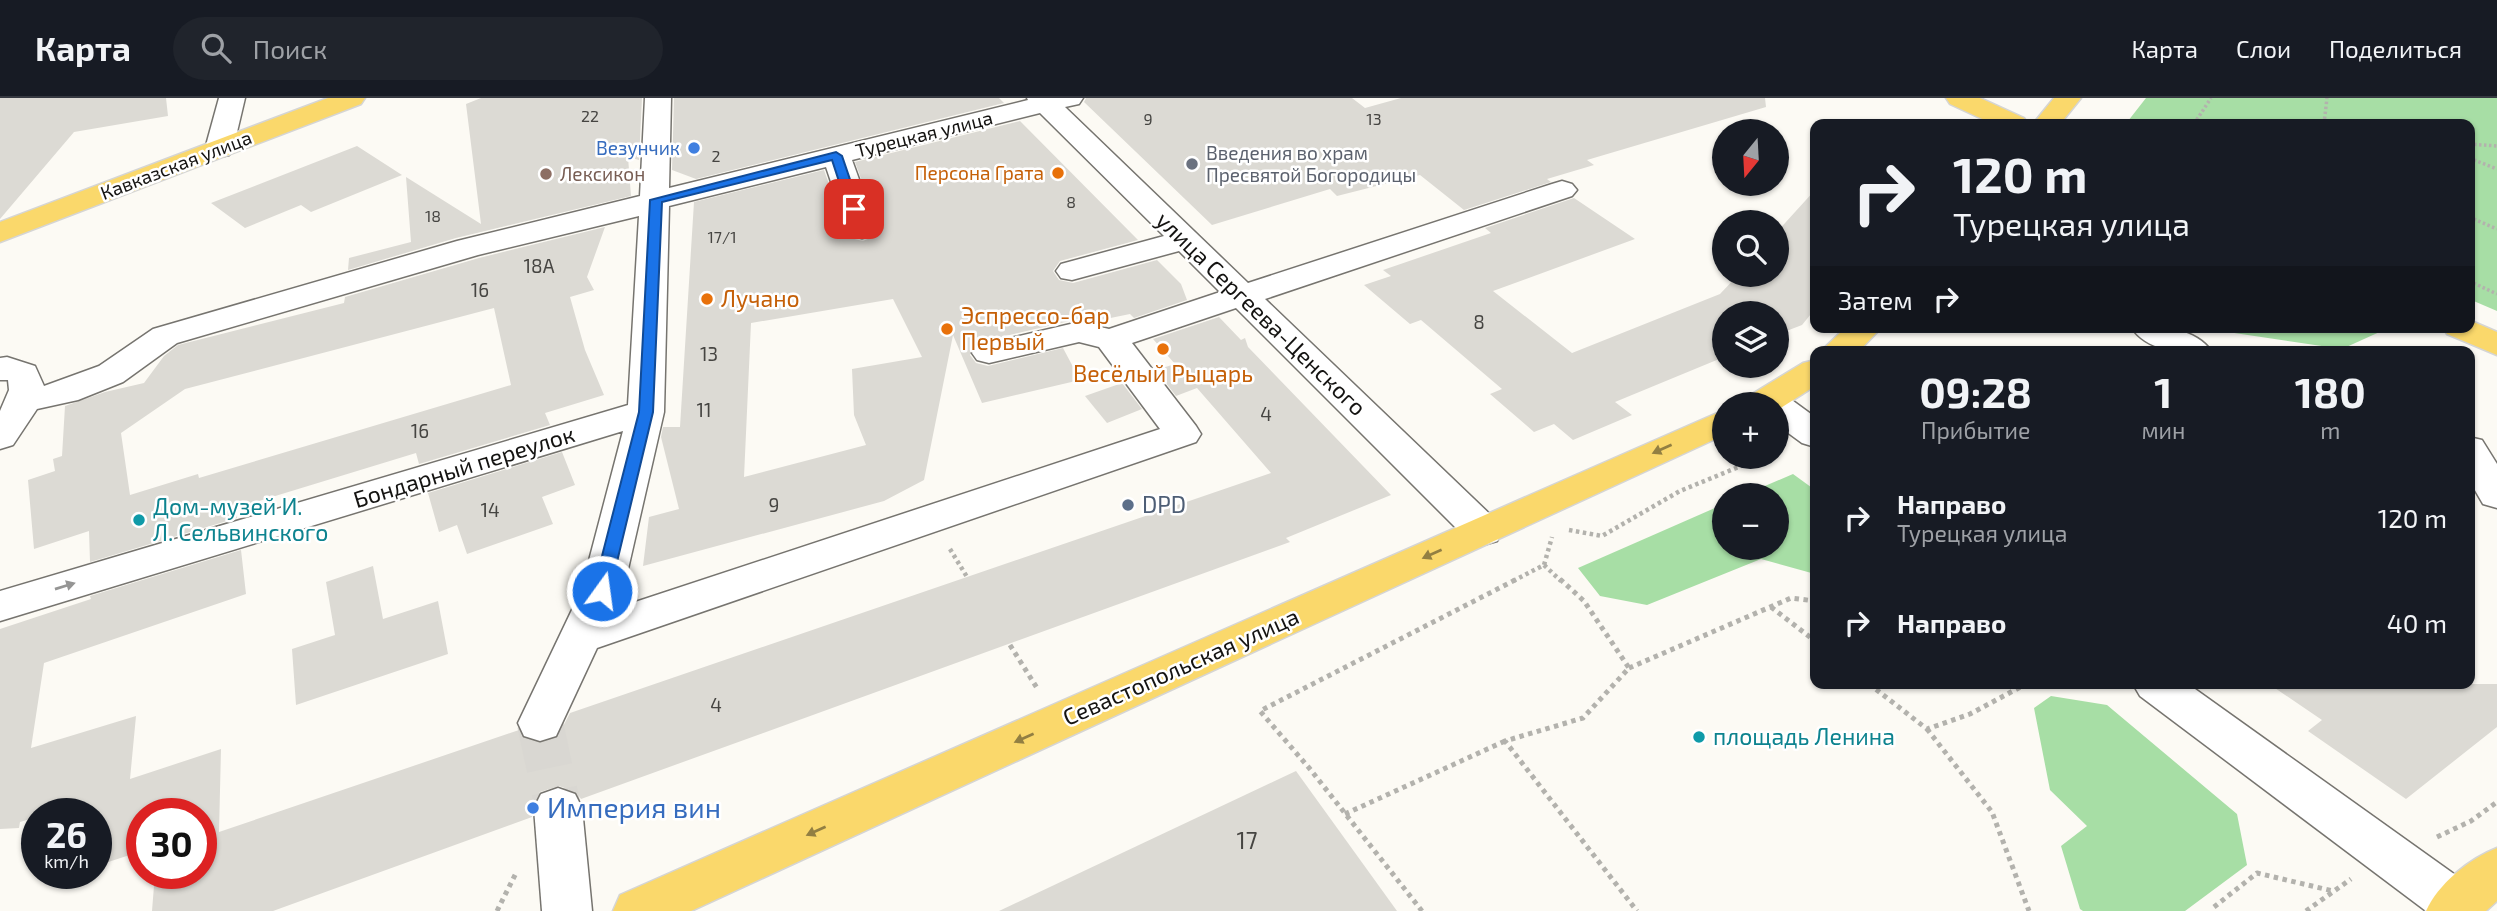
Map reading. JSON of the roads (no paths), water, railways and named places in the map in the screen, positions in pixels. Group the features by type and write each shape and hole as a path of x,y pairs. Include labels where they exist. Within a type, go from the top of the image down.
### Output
{"main road":[{"name":"Кавказская улица","path":"0,233 352,98"},
{"path":"1959,98 2003,119"},
{"path":"2050,119 2068,98"},
{"path":"1844,346 1859,333"},
{"path":"2472,333 2497,345"},
{"path":"1786,392 1810,374"},
{"name":"Севастопольская улица","path":"638,911 1712,426"},
{"path":"2454,908 2497,870"}],"street":[{"path":"219,149 232,98"},
{"path":"540,723 602,591 646,412 658,98"},
{"name":"Турецкая улица","path":"24,401 66,392 111,374 165,336 468,248 626,211 656,200 1052,100"},
{"name":"улица Сергеева-Ценского","path":"1052,100 1185,240 1483,531"},
{"path":"836,156 862,229"},
{"path":"989,352 1079,332 1111,339 1562,190"},
{"path":"1072,271 1185,240"},
{"path":"2159,333 2183,346"},
{"path":"580,638 1183,434 1111,339"},
{"path":"0,437 24,401 26,380 23,373 4,368"},
{"name":"Бондарный переулок","path":"0,606 646,412"},
{"path":"1789,417 1810,432"},
{"path":"2475,459 2497,495"},
{"path":"2162,689 2454,908"},
{"path":"558,808 567,911"}],"tunnel":[{"path":"540,723 558,808"}],"place":[{"name":"Везунчик","path":"694,148"},
{"name":"Введения во храм Пресвятой Богородицы","path":"1192,164"},
{"name":"Персона Грата","path":"1058,173"},
{"name":"Лексикон","path":"546,174"},
{"name":"Лучано","path":"707,299"},
{"name":"Эспрессо-бар Первый","path":"947,329"},
{"name":"Весёлый Рыцарь","path":"1163,349"},
{"name":"DPD","path":"1128,505"},
{"name":"Дом-музей И. Л. Сельвинского","path":"139,520"},
{"name":"площадь Ленина","path":"1699,737"},
{"name":"Империя вин","path":"533,808"}]}
